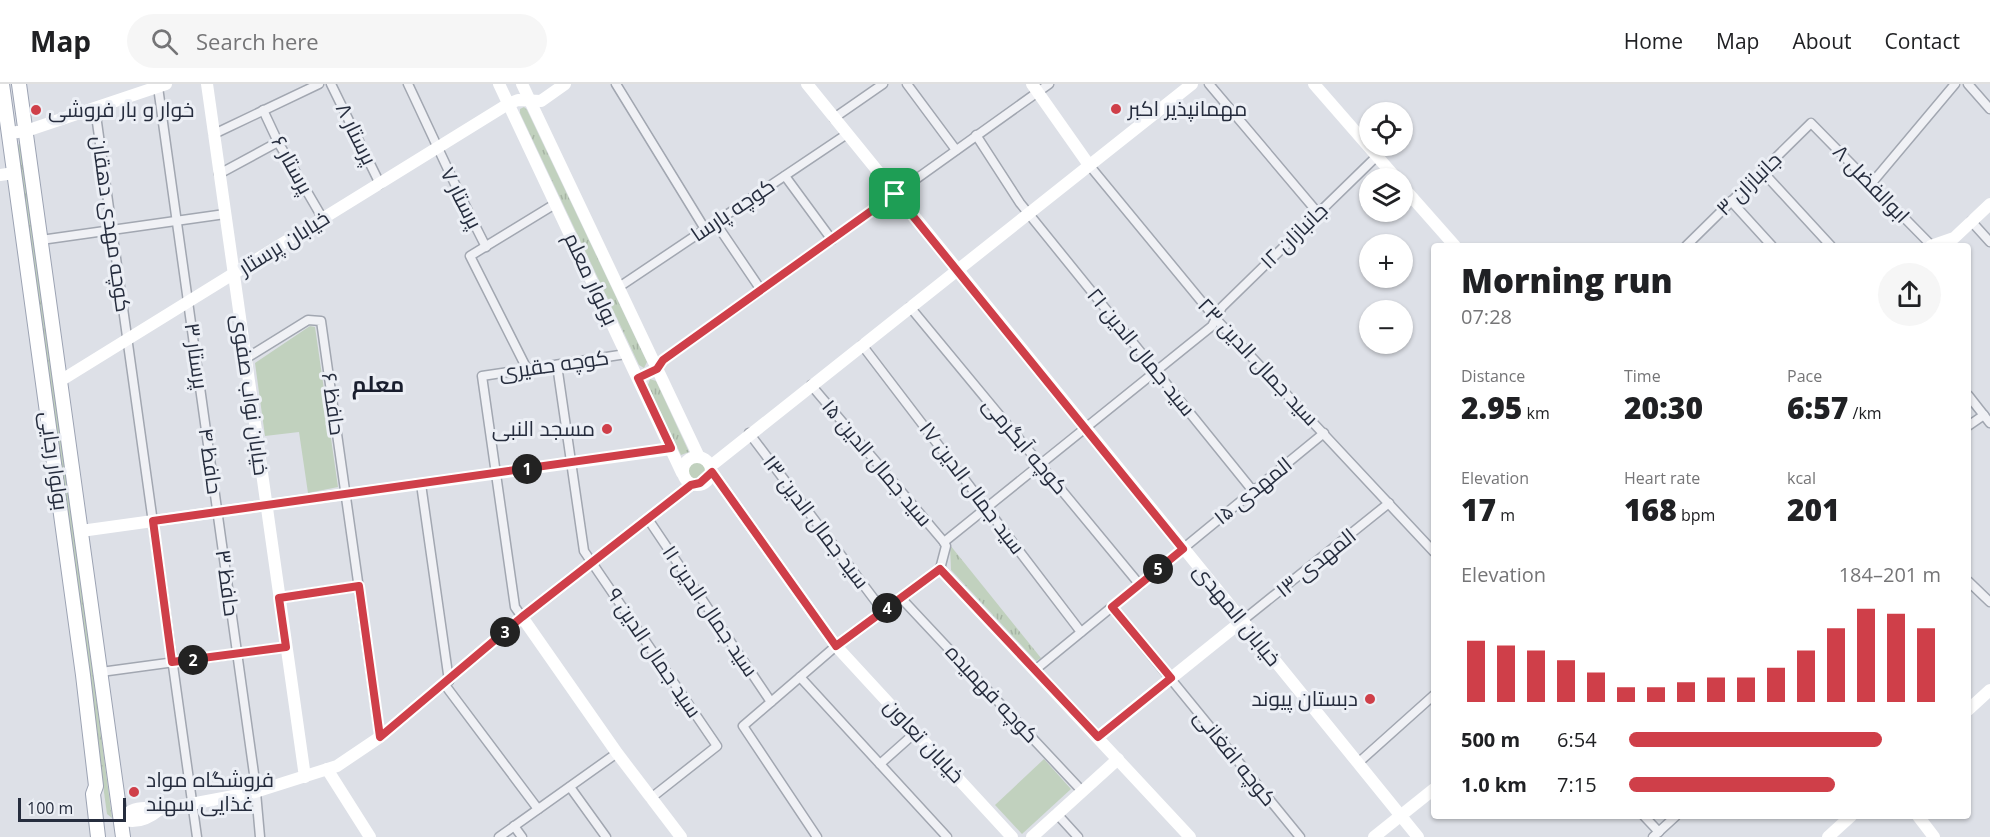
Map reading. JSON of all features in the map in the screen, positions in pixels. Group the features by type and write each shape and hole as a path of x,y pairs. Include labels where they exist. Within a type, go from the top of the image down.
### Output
{"main road":[{"name":"بولوار رجایی","path":"2,84 9,133 7,174 53,457 96,786 93,794 99,837"},
{"name":"بولوار رجایی","path":"19,84 29,130 41,240 123,837"},
{"path":"53,457 70,455"},
{"path":"96,786 101,794 104,818 110,821 121,819"},
{"path":"106,837 121,819"}],"street":[{"name":"خیابان نواب صفوی","path":"207,84 305,777"},
{"path":"214,134 319,84"},
{"name":"پرستار ۸","path":"331,84 380,184"},
{"name":"پرستار ۷","path":"408,84 486,247"},
{"name":"بولوار معلم","path":"499,84 682,473"},
{"name":"بولوار معلم","path":"522,84 699,457"},
{"path":"508,104 518,100 541,101 565,84"},
{"path":"616,84 705,229"},
{"name":"خیابان المهدی","path":"807,84 1418,837"},
{"path":"834,118 883,84"},
{"path":"907,84 956,150"},
{"path":"638,378 657,369 663,360 956,150 1035,88 1048,84"},
{"path":"121,819 129,822 150,818 159,810 255,792 305,777 337,766 380,737 591,561 691,485 700,483 749,434 1192,84"},
{"path":"1209,84 1318,213"},
{"path":"1314,84 1359,135"},
{"path":"1871,184 1955,84"},
{"path":"1968,84 1990,109"},
{"path":"9,133 29,130 162,85"},
{"name":"پرستار ۳","path":"162,85 177,221 203,410"},
{"path":"1035,88 1089,165"},
{"name":"خیابان پرستار","path":"60,381 508,104"},
{"name":"کوچه مهدی دهقان","path":"95,108 197,837"},
{"name":"پرستار ۶","path":"263,110 278,142 323,219"},
{"name":"ابوالفضل ۸","path":"1811,123 1928,243"},
{"name":"جانبازان ۳","path":"1689,243 1811,123"},
{"name":"کوچه پارسا","path":"618,287 847,134"},
{"name":"سید جمال الدین ۲۱","path":"976,135 1029,213 1253,491"},
{"path":"219,174 278,142"},
{"path":"1377,156 1387,168"},
{"name":"جانبازان ۱۲","path":"944,542 1212,326 1222,307 1377,156"},
{"name":"سید جمال الدین ۲۳","path":"1089,165 1216,319 1431,549"},
{"path":"1762,171 1828,243"},
{"path":"785,176 832,240"},
{"path":"1413,198 1452,243"},
{"path":"1731,201 1769,243"},
{"path":"527,369 470,256 555,204"},
{"path":"1940,243 1954,238 1990,204"},
{"path":"41,240 225,214"},
{"path":"1971,221 1990,242"},
{"path":"715,222 761,291"},
{"name":"کوچه آبگرمی","path":"910,307 1140,585"},
{"name":"حافظ ۶","path":"245,359 308,320 321,321 345,494"},
{"name":"سید جمال الدین ۱۷","path":"862,345 1082,632"},
{"name":"کوچه حقیری","path":"496,473 482,376 626,354"},
{"name":"سید جمال الدین ۹","path":"557,364 584,551 717,746 651,798"},
{"name":"سید جمال الدین ۱۵","path":"811,385 944,542"},
{"path":"1971,399 1988,419 1971,425"},
{"name":"حافظ ۴","path":"203,410 217,513"},
{"name":"المهدی ۱۵","path":"1035,670 1324,433"},
{"name":"سید جمال الدین ۱۳","path":"749,434 883,611"},
{"path":"81,531 671,448"},
{"path":"691,485 682,473 687,464 699,457 707,458 712,469"},
{"name":"خیابان تعاون","path":"712,469 836,646 1012,837"},
{"path":"496,473 515,607 617,753 681,837"},
{"path":"421,484 447,683 538,809"},
{"path":"345,494 380,737"},
{"name":"المهدی ۱۳","path":"1242,621 1389,503"},
{"name":"حافظ ۳","path":"217,513 260,837"},
{"name":"سید جمال الدین ۱۱","path":"648,519 771,702"},
{"path":"817,837 743,726 836,646 940,569 946,546 944,542"},
{"path":"940,569 1191,837"},
{"path":"1971,584 1990,602"},
{"path":"279,598 359,586"},
{"name":"کوچه فهمیده","path":"901,598 1082,791"},
{"name":"کوچه افغانی","path":"1112,607 1300,837"},
{"path":"1098,737 1242,621"},
{"path":"100,672 286,647"},
{"path":"800,677 947,837"},
{"path":"1971,703 1990,690"},
{"path":"1358,763 1431,698"},
{"path":"880,764 916,732"},
{"path":"499,837 617,753"},
{"path":"1032,837 1118,759"},
{"path":"327,770 370,837"},
{"path":"570,787 606,837"},
{"path":"1374,837 1431,791"},
{"path":"1057,814 1078,837"},
{"path":"1646,819 1656,835 1673,819"},
{"path":"1828,837 1848,819"},
{"path":"1920,819 1934,837"},
{"path":"514,826 522,837"}],"green space":[{"path":"524,107 647,362 644,368 639,365 520,113 520,109"},
{"path":"20,143 23,145 112,818 107,814 15,148"},
{"path":"310,326 315,327 338,487 308,493 299,432 265,436 255,363"},
{"path":"650,379 656,381 689,452 681,455 648,385"},
{"path":"697,462 703,465 706,471 703,477 697,480 691,477 688,471 691,465"},
{"path":"950,545 1041,658 1036,661 951,570"},
{"path":"1044,759 1071,789 1022,834 995,805"}],"place":[{"name":"مهمانپذیر اکبر","path":"1116,109"},
{"name":"خوار و بار فروشی","path":"36,110"},
{"name":"مسجد النبی","path":"607,429"},
{"name":"دبستان پیوند","path":"1370,699"},
{"name":"فروشگاه مواد غذایی سهند","path":"134,792"}],"district":[{"name":"معلم","path":"378,384"}],"route":[{"path":"895,194 1183,549 1112,607 1171,678 1098,737 940,569 836,646 712,472 708,478 697,485 691,485 591,561 380,737 359,586 279,598 286,647 172,662 153,521 671,448 638,378 657,369 663,360 895,194"}]}
